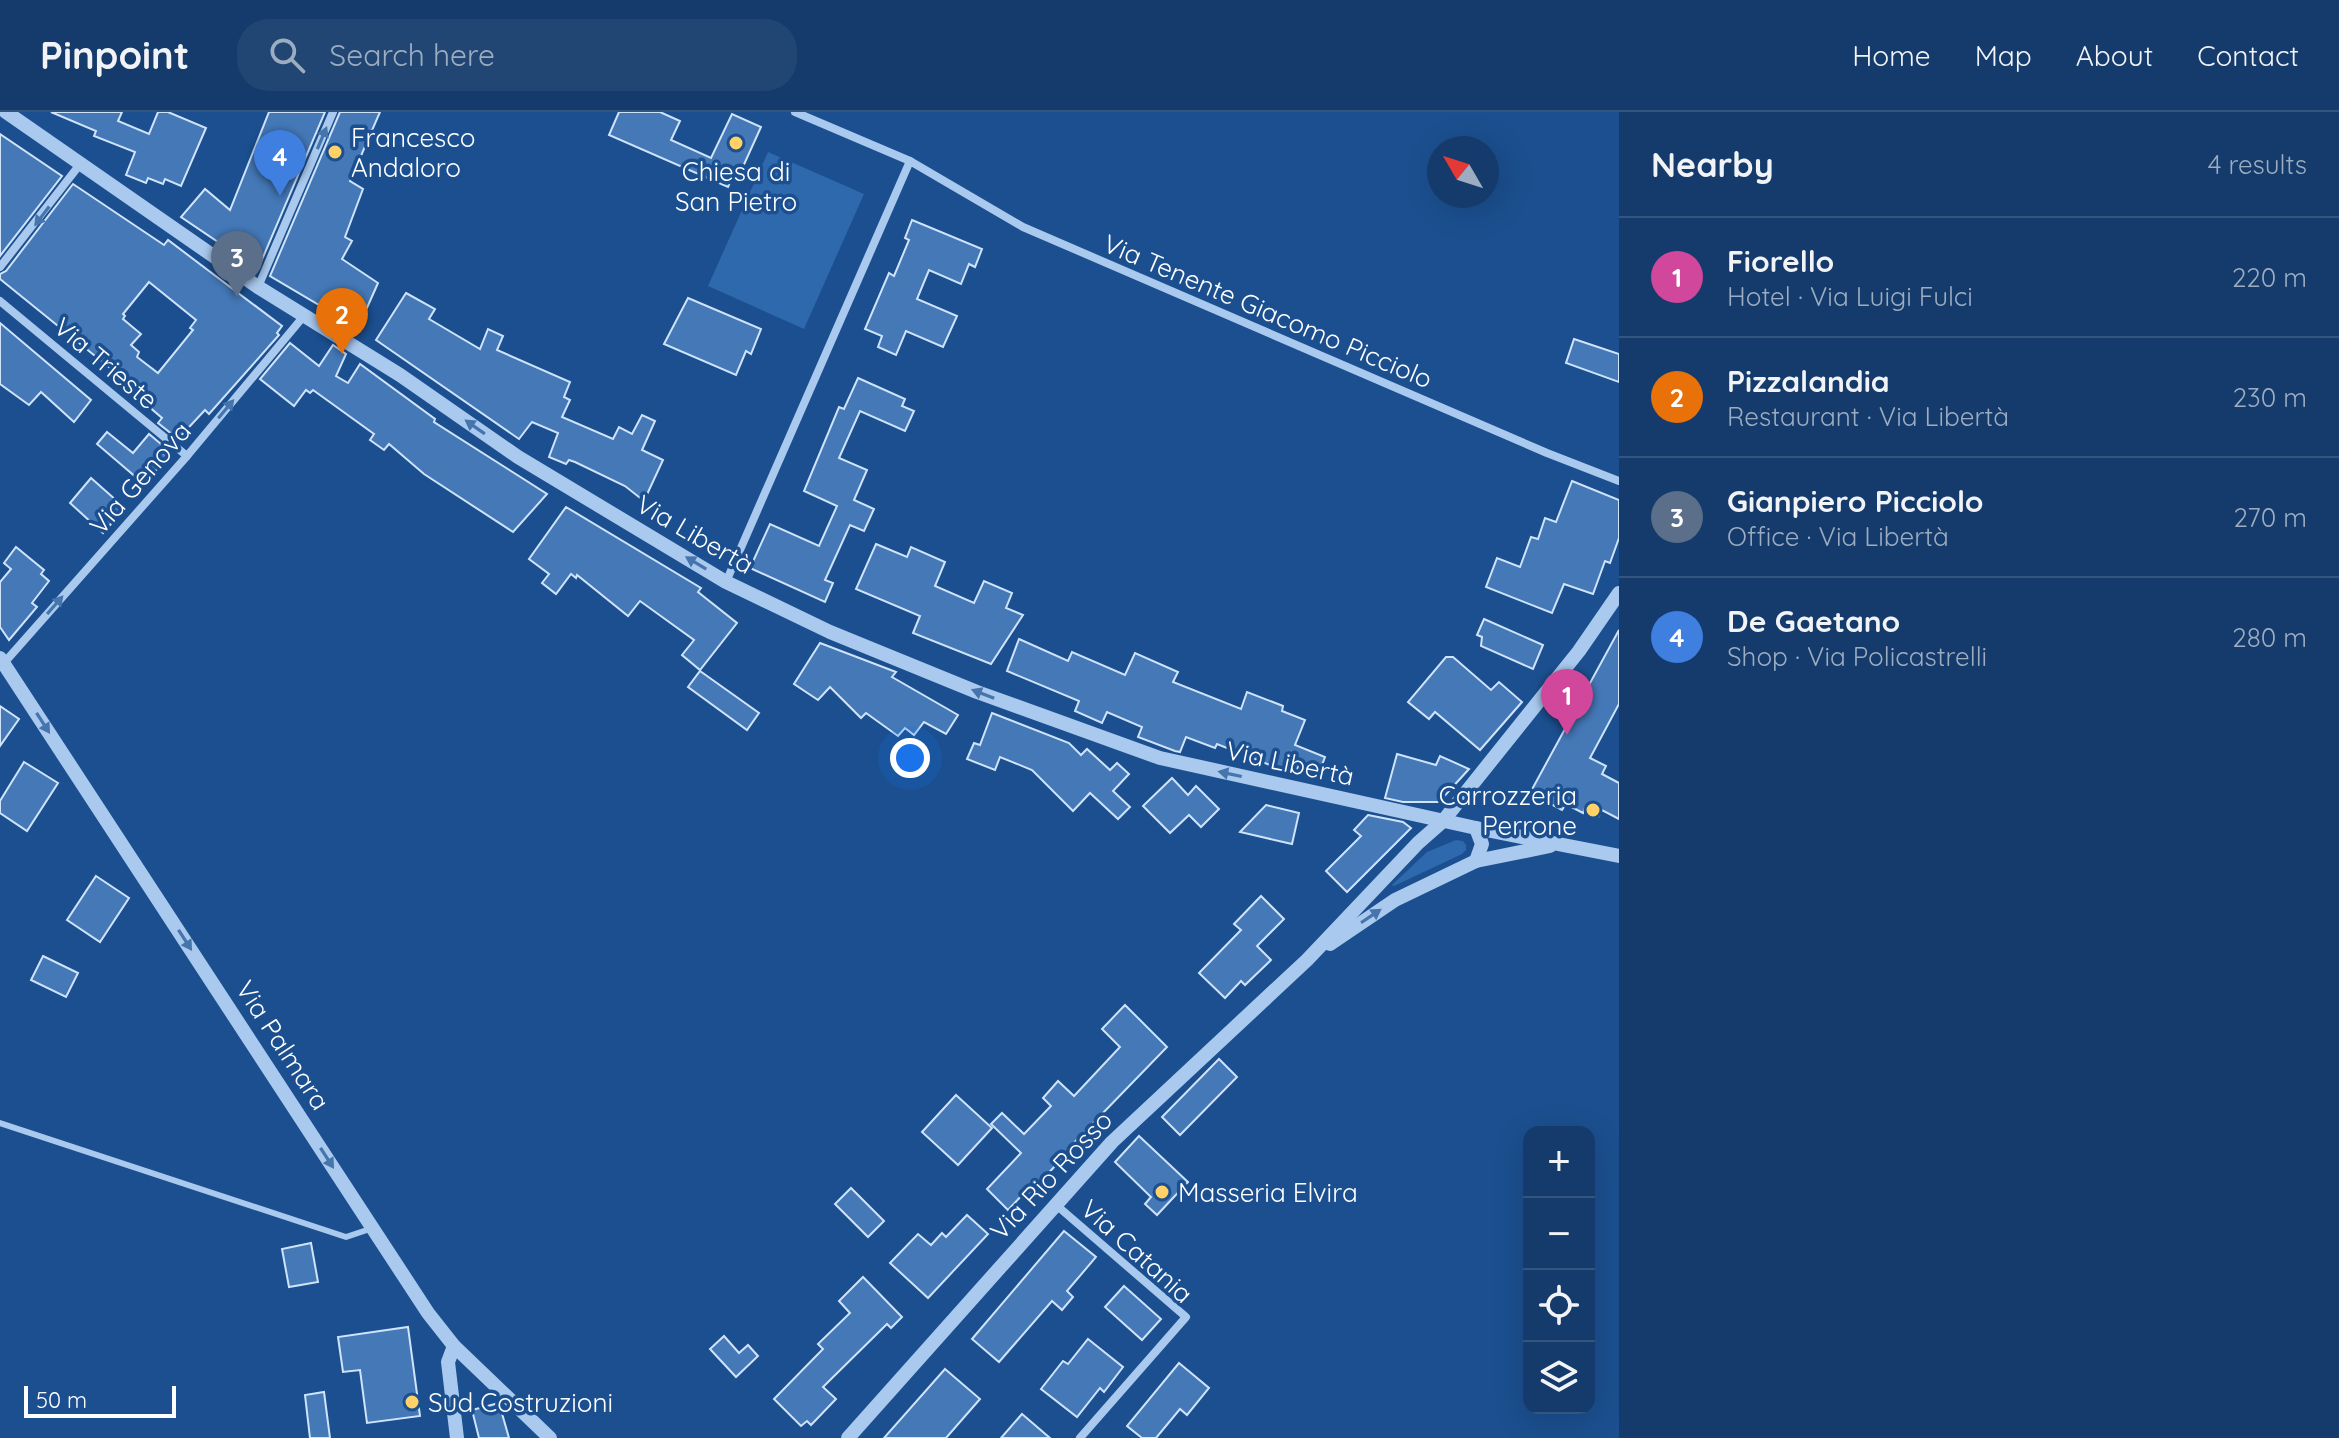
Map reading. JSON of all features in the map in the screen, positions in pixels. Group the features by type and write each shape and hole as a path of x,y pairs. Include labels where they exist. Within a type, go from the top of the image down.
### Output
{"street":[{"name":"Via Libertà","path":"6,112 258,287 400,375 518,457 726,582 830,632 948,680 1160,758 1443,821 1619,856"},
{"path":"258,287 333,112"},
{"name":"Via Tenente Giacomo Picciolo","path":"795,112 910,161 1023,227 1619,481"},
{"path":"726,582 910,161"},
{"path":"0,267 81,163"},
{"name":"Via Trieste","path":"0,301 187,456"},
{"name":"Via Genova","path":"2,660 187,456 303,317"},
{"path":"1307,960 1418,843 1443,821 1579,651 1619,593"},
{"name":"Via Palmara","path":"2,660 428,1313 454,1346 550,1438"},
{"path":"1476,828 1482,844 1476,861"},
{"path":"1307,960 1395,900 1476,861 1557,845"},
{"name":"Via Rio Rosso","path":"848,1438 1112,1142 1307,960"},
{"name":"Via Catania","path":"1055,1204 1186,1317 1080,1438"},
{"path":"454,1346 448,1362 457,1438"}],"lane":[{"path":"0,1123 346,1237 373,1228"}],"shaded area":[{"path":"768,152 864,194 804,329 708,286"},
{"path":"1456,840 1466,845 1462,854 1392,885 1427,852"}],"building":[{"path":"51,112 122,112 118,121 149,134 158,112 168,112 206,128 181,186 165,179 163,184 148,178 146,183 126,175 135,152 94,136 96,131"},
{"path":"269,112 325,112 258,269 181,217 205,189 230,210"},
{"path":"340,112 380,112 350,181 363,189 345,237 352,241 342,259 378,283 358,328 270,276"},
{"path":"619,112 660,112 680,121 671,140 711,158 732,114 761,127 737,180 732,178 728,187 609,135"},
{"path":"0,134 62,176 0,256"},
{"path":"73,184 164,245 168,240 282,326 277,333 279,335 209,414 205,410 178,439 158,423 162,418 119,381 121,377 0,279 0,274 6,271","holes":["149,282 196,320 190,328 193,330 158,373 137,357 139,352 131,345 141,334 123,319 123,314"]},
{"path":"912,220 982,249 975,267 969,264 961,284 929,270 917,299 957,316 943,347 906,331 896,355 878,347 882,336 865,329 889,273 894,276 909,240 905,238"},
{"path":"406,293 435,309 429,319 480,349 488,329 503,336 497,350 570,382 564,397 570,400 562,417 613,439 619,427 632,434 642,415 655,421 642,450 663,460 644,501 625,486 575,462 569,460 566,464 549,457 558,433 532,422 519,439 376,340"},
{"path":"688,298 761,329 751,354 746,351 736,375 664,344"},
{"path":"0,323 91,400 74,422 41,392 29,405 0,384"},
{"path":"1574,339 1619,354 1619,382 1566,363"},
{"path":"290,343 319,366 333,345 346,354 336,376 348,383 360,364 435,419 434,422 547,494 513,532 424,474 389,444 384,450 370,440 374,434 313,390 310,393 306,390 294,406 260,379"},
{"path":"858,378 905,399 902,406 914,411 905,431 860,411 839,458 867,470 854,500 874,509 864,531 850,525 825,580 833,583 825,602 750,568 770,524 819,546 837,506 804,491 839,407 844,409"},
{"path":"107,432 133,453 149,434 168,450 164,454 168,457 144,484 97,444"},
{"path":"91,478 125,508 103,533 70,503"},
{"path":"1572,481 1619,500 1619,538 1610,563 1605,561 1593,594 1564,584 1552,613 1486,587 1497,558 1520,567 1531,537 1538,539 1545,518 1556,522"},
{"path":"566,507 701,588 698,592 737,623 700,670 682,655 694,640 640,601 628,616 577,575 576,578 571,574 556,594 542,583 549,574 529,559"},
{"path":"876,544 907,557 911,547 945,562 935,586 974,603 984,581 1012,593 1006,608 1023,615 991,664 913,633 920,616 856,589"},
{"path":"16,547 44,570 41,574 49,581 32,603 37,607 9,640 0,627 0,582 11,569 4,563"},
{"path":"1484,619 1543,645 1533,669 1481,646 1482,637 1477,635"},
{"path":"1619,630 1619,704 1590,758 1606,766 1602,774 1619,783 1619,819 1602,810 1599,816 1585,808 1583,813 1566,804 1562,810 1530,793"},
{"path":"1019,639 1068,661 1072,652 1125,675 1135,653 1178,672 1173,682 1241,709 1247,692 1283,706 1282,711 1305,720 1295,745 1325,757 1319,773 1299,765 1295,775 1217,744 1215,748 1186,737 1180,752 1175,751 1138,737 1142,727 1107,712 1102,723 1075,711 1079,701 1007,671"},
{"path":"820,643 896,672 892,677 958,715 946,734 924,722 914,735 905,728 898,736 866,713 861,718 830,687 818,700 794,684"},
{"path":"1446,657 1453,657 1491,690 1499,682 1522,702 1480,750 1435,712 1429,719 1408,702"},
{"path":"700,671 759,713 747,730 688,687"},
{"path":"0,706 19,719 0,746"},
{"path":"992,713 1069,743 1081,755 1087,749 1110,770 1117,763 1129,774 1113,791 1130,807 1118,819 1090,793 1073,811 1032,770 1000,757 995,770 967,759 974,743 980,745"},
{"path":"1397,754 1436,765 1440,756 1469,769 1439,802 1403,802 1385,798"},
{"path":"24,762 58,783 27,831 0,813 0,801"},
{"path":"1172,778 1188,795 1196,786 1219,809 1201,827 1189,815 1170,833 1143,806"},
{"path":"1266,805 1299,813 1292,844 1240,832"},
{"path":"1368,815 1403,822 1411,828 1347,892 1326,871 1361,836 1354,830"},
{"path":"96,876 129,898 100,942 67,920"},
{"path":"1261,896 1284,919 1257,946 1271,960 1245,985 1241,981 1225,998 1199,973 1241,930 1234,924"},
{"path":"43,956 78,973 66,997 31,980"},
{"path":"1125,1005 1167,1047 1029,1194 1026,1191 1008,1210 987,1189 1021,1153 991,1124 1002,1113 1024,1134 1051,1106 1043,1098 1058,1081 1074,1096 1120,1047 1102,1029"},
{"path":"1219,1059 1237,1077 1180,1135 1162,1117"},
{"path":"956,1095 992,1128 958,1165 922,1132"},
{"path":"1139,1136 1188,1182 1157,1215 1145,1204 1151,1197 1115,1162"},
{"path":"851,1188 884,1221 868,1237 835,1204"},
{"path":"967,1215 988,1234 928,1298 890,1263 918,1234 931,1245 942,1233 946,1237"},
{"path":"1064,1231 1096,1257 1067,1291 1073,1297 1062,1310 1052,1301 999,1362 972,1339"},
{"path":"311,1243 318,1282 289,1287 282,1249"},
{"path":"863,1277 902,1317 891,1328 887,1324 823,1387 836,1399 811,1425 807,1421 801,1426 774,1399 823,1349 818,1344 850,1313 839,1301"},
{"path":"1124,1286 1161,1319 1142,1340 1105,1307"},
{"path":"408,1327 420,1416 367,1423 360,1370 343,1372 338,1337"},
{"path":"724,1336 739,1353 748,1345 758,1356 736,1377 710,1349"},
{"path":"1088,1339 1123,1367 1104,1392 1100,1388 1077,1417 1041,1389 1063,1361 1068,1364"},
{"path":"1179,1363 1209,1388 1187,1415 1180,1409 1156,1438 1142,1438 1127,1426"},
{"path":"945,1369 980,1399 946,1438 884,1438"},
{"path":"324,1392 330,1438 310,1438 305,1395"},
{"path":"499,1403 509,1438 479,1438 472,1410"},
{"path":"1022,1414 1050,1438 1001,1438"}],"place":[{"name":"Chiesa di San Pietro","path":"736,143"},
{"name":"Francesco Andaloro","path":"335,152"},
{"name":"De Gaetano","path":"280,196"},
{"name":"Gianpiero Picciolo","path":"237,297"},
{"name":"Pizzalandia","path":"342,354"},
{"name":"Fiorello","path":"1567,735"},
{"name":"Carrozzeria Perrone","path":"1593,810"},
{"name":"Masseria Elvira","path":"1162,1192"},
{"name":"Sud Costruzioni","path":"412,1402"}]}
